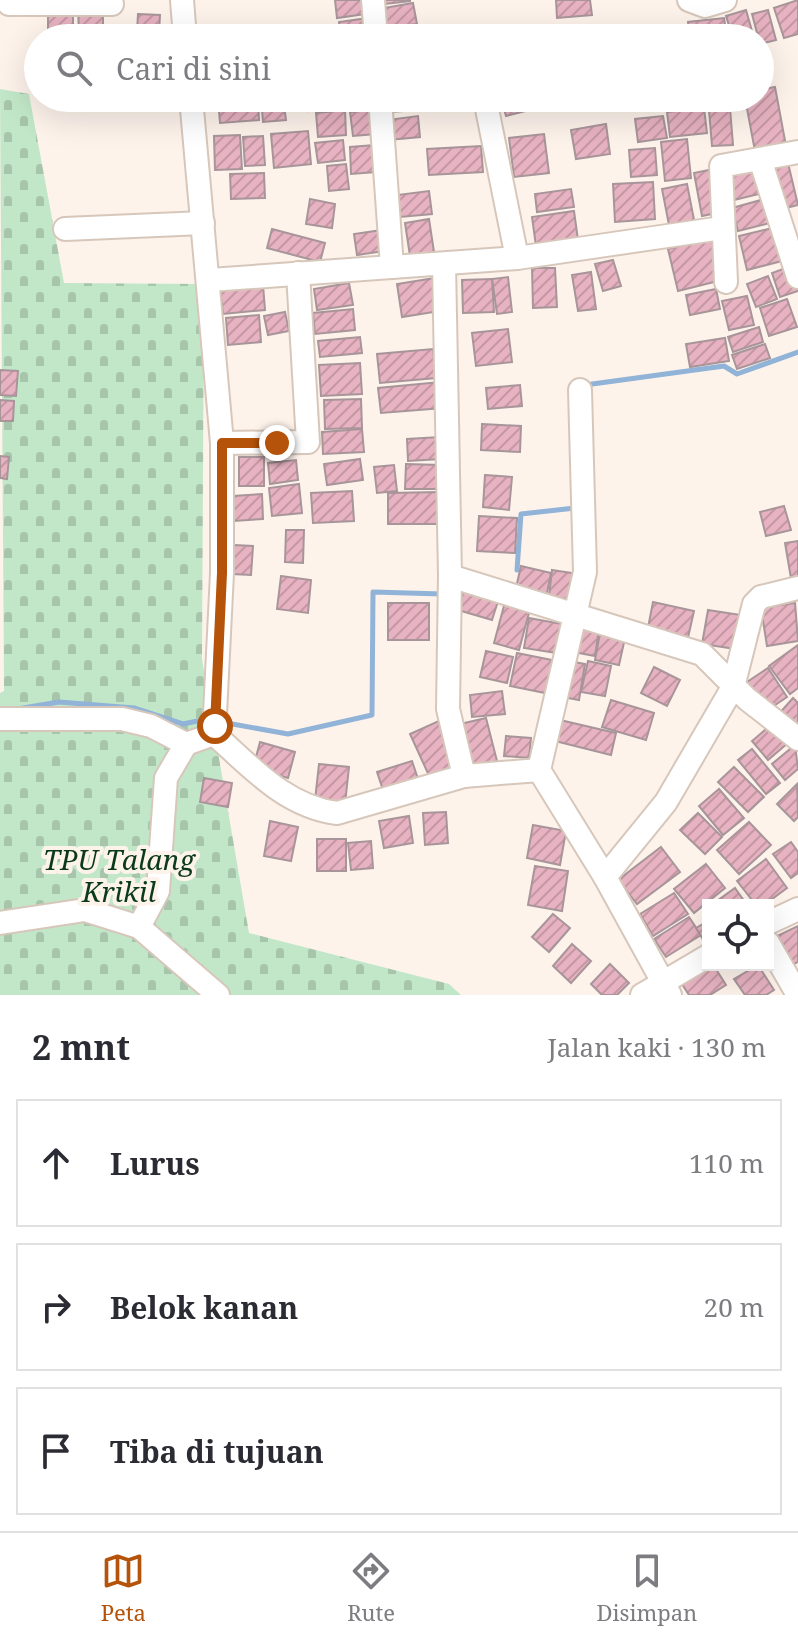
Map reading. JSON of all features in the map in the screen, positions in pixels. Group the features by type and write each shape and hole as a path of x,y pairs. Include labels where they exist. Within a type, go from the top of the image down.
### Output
{"street":[{"path":"7,0 9,4 112,4"},
{"path":"182,0 184,24"},
{"path":"373,0 375,24"},
{"path":"689,0 705,6 725,0"},
{"path":"192,112 210,280 222,443 222,573 215,724 288,796 323,811 337,813 464,776 539,770"},
{"path":"381,112 392,267"},
{"path":"488,112 517,258"},
{"path":"726,282 721,166 798,152"},
{"path":"760,159 798,277"},
{"path":"65,229 203,223"},
{"path":"210,280 517,258 722,228"},
{"path":"444,264 450,576 448,709 464,776"},
{"path":"222,443 308,442 298,273"},
{"path":"580,390 585,562 539,770 605,877 666,988"},
{"path":"450,576 702,654 733,687 798,739"},
{"path":"605,877 666,802 733,687 754,604 761,597 798,588"},
{"path":"0,719 122,719 151,726 186,744"},
{"path":"139,927 158,891 166,778 186,744 215,724"},
{"path":"774,920 798,909"},
{"path":"0,923 85,910 139,927 218,995"},
{"path":"774,953 798,995"},
{"path":"642,995 666,988 702,961"}],"green space":[{"name":"TPU Talang Krikil","path":"0,89 24,93 24,112 32,112 64,283 204,284 202,659 249,933 449,984 461,995 0,995 0,693 4,691"}],"building":[{"path":"335,0 364,0 366,14 337,18"},
{"path":"384,0 410,0 410,1 385,4"},
{"path":"556,0 590,0 592,15 557,18"},
{"path":"798,0 798,34 784,38 774,8"},
{"path":"413,3 417,24 386,24 384,8"},
{"path":"78,7 103,7 103,24 79,24"},
{"path":"48,8 73,8 73,24 48,24"},
{"path":"746,10 750,24 729,24 726,16"},
{"path":"768,10 772,24 755,24 752,14"},
{"path":"138,14 160,15 160,24 137,24"},
{"path":"368,18 369,24 339,24"},
{"path":"724,18 725,24 688,24"},
{"path":"774,87 786,146 755,151 748,112 774,112"},
{"path":"219,112 259,112 259,120 220,123"},
{"path":"262,112 285,112 286,120 263,122"},
{"path":"345,112 346,135 318,137 316,113"},
{"path":"350,112 373,112 376,134 353,136"},
{"path":"667,112 704,112 707,133 670,137"},
{"path":"709,112 730,112 733,145 712,146"},
{"path":"418,116 420,137 389,140 387,120"},
{"path":"663,116 667,138 638,142 635,119"},
{"path":"606,124 610,154 576,159 571,130"},
{"path":"308,131 311,164 274,168 271,134"},
{"path":"544,134 549,173 514,177 509,138"},
{"path":"240,135 242,169 215,170 214,136"},
{"path":"263,136 265,165 245,166 243,137"},
{"path":"687,139 691,178 665,181 661,142"},
{"path":"343,140 345,160 318,163 315,143"},
{"path":"374,145 376,172 351,174 350,147"},
{"path":"481,146 483,172 429,175 427,149"},
{"path":"655,148 657,175 631,177 629,150"},
{"path":"788,163 798,205 782,209 771,167"},
{"path":"346,164 349,189 329,191 327,166"},
{"path":"757,167 763,193 730,201 724,174"},
{"path":"709,170 717,213 702,216 694,173"},
{"path":"264,173 265,198 231,199 230,174"},
{"path":"653,182 655,219 615,222 613,184"},
{"path":"687,184 695,225 670,230 662,189"},
{"path":"571,189 574,207 537,212 535,194"},
{"path":"429,191 432,214 400,217 397,195"},
{"path":"768,198 774,222 738,231 732,208"},
{"path":"310,199 335,204 332,228 306,224"},
{"path":"574,211 578,240 536,246 532,217"},
{"path":"429,219 434,252 410,256 405,223"},
{"path":"777,227 786,260 747,270 739,236"},
{"path":"272,229 325,243 320,262 267,248"},
{"path":"382,230 385,251 357,255 354,234"},
{"path":"711,238 722,280 678,291 668,249"},
{"path":"613,260 621,286 603,291 595,264"},
{"path":"791,266 798,291 780,297 772,273"},
{"path":"532,268 555,268 557,307 533,308"},
{"path":"591,272 596,309 578,311 572,275"},
{"path":"768,276 777,299 756,307 747,284"},
{"path":"508,277 512,312 497,314 492,279"},
{"path":"435,278 440,311 402,317 397,284"},
{"path":"492,279 494,312 463,313 462,280"},
{"path":"349,283 353,305 317,310 314,289"},
{"path":"263,285 265,310 223,314 220,289"},
{"path":"716,289 720,309 690,315 686,295"},
{"path":"747,296 754,325 729,330 722,301"},
{"path":"787,299 797,327 769,336 760,308"},
{"path":"353,309 355,330 315,334 313,313"},
{"path":"285,312 289,331 268,335 264,316"},
{"path":"259,315 261,342 228,345 226,318"},
{"path":"759,327 763,342 733,352 728,337"},
{"path":"508,329 512,362 476,366 472,333"},
{"path":"360,337 362,353 320,357 318,341"},
{"path":"725,338 729,361 690,367 686,344"},
{"path":"765,344 770,358 737,369 732,355"},
{"path":"433,349 436,378 380,383 377,354"},
{"path":"360,363 362,394 321,396 319,365"},
{"path":"0,370 18,371 16,396 0,395"},
{"path":"440,382 443,408 381,413 378,388"},
{"path":"520,385 522,406 488,409 486,388"},
{"path":"361,399 362,428 325,429 324,400"},
{"path":"0,400 14,401 13,421 0,421"},
{"path":"482,424 521,426 520,452 481,450"},
{"path":"362,429 364,452 323,454 322,432"},
{"path":"440,437 441,459 408,461 407,439"},
{"path":"0,456 9,457 7,479 0,478"},
{"path":"239,457 264,457 264,486 239,486"},
{"path":"360,459 363,480 327,485 324,464"},
{"path":"296,460 298,480 270,484 268,463"},
{"path":"406,464 441,465 440,489 405,489"},
{"path":"394,465 397,491 377,493 374,467"},
{"path":"485,475 512,477 509,510 483,507"},
{"path":"299,484 302,513 272,516 269,488"},
{"path":"352,491 354,521 313,523 311,493"},
{"path":"439,492 440,524 388,524 388,493"},
{"path":"262,494 263,519 234,521 233,496"},
{"path":"784,506 791,530 766,536 760,512"},
{"path":"479,516 517,518 515,553 477,551"},
{"path":"286,530 304,530 303,563 285,562"},
{"path":"798,541 798,583 792,584 785,543"},
{"path":"234,545 253,546 251,575 232,574"},
{"path":"521,566 551,573 546,598 515,592"},
{"path":"552,570 579,574 575,600 549,596"},
{"path":"281,576 311,580 308,613 277,609"},
{"path":"465,587 499,598 492,620 458,610"},
{"path":"505,602 530,609 519,650 494,643"},
{"path":"653,602 694,611 687,642 647,633"},
{"path":"388,603 429,603 429,640 388,640"},
{"path":"795,603 798,641 767,646 761,608"},
{"path":"708,610 741,615 736,649 702,644"},
{"path":"529,618 562,624 557,653 524,648"},
{"path":"573,625 599,630 595,656 568,651"},
{"path":"600,633 625,638 619,665 595,660"},
{"path":"798,645 798,688 790,694 769,666"},
{"path":"486,651 513,657 507,683 480,677"},
{"path":"517,653 557,661 550,694 510,686"},
{"path":"564,660 585,664 579,700 557,696"},
{"path":"588,661 611,666 605,696 581,692"},
{"path":"654,667 680,680 667,706 641,693"},
{"path":"768,668 787,697 766,711 747,682"},
{"path":"502,691 505,714 472,717 470,695"},
{"path":"793,698 798,703 798,736 777,716"},
{"path":"611,700 654,713 646,740 602,727"},
{"path":"486,718 497,761 471,768 460,724"},
{"path":"441,720 461,767 431,780 410,734"},
{"path":"560,720 616,733 611,755 555,741"},
{"path":"772,724 788,743 768,760 752,741"},
{"path":"506,736 531,738 529,758 504,756"},
{"path":"260,742 295,752 288,778 253,768"},
{"path":"795,745 798,769 785,780 772,764"},
{"path":"752,749 780,783 766,794 738,760"},
{"path":"412,761 420,785 385,796 377,772"},
{"path":"319,764 349,767 345,804 315,800"},
{"path":"734,767 764,797 748,812 718,782"},
{"path":"204,778 232,783 228,807 200,802"},
{"path":"797,784 798,817 794,821 777,804"},
{"path":"719,789 744,818 723,835 699,806"},
{"path":"446,812 448,843 425,845 423,813"},
{"path":"698,813 722,837 705,854 680,830"},
{"path":"409,816 413,843 384,848 379,821"},
{"path":"270,821 298,827 291,861 264,856"},
{"path":"749,822 771,845 739,874 717,850"},
{"path":"533,825 566,831 560,865 527,858"},
{"path":"317,839 346,839 346,871 317,871"},
{"path":"371,841 373,868 351,870 348,843"},
{"path":"791,842 798,852 798,873 791,878 773,854"},
{"path":"661,847 680,872 637,904 618,880"},
{"path":"766,859 787,888 772,899 751,899 737,881"},
{"path":"706,864 725,888 711,899 702,899 702,907 694,913 674,889"},
{"path":"535,866 568,871 562,911 528,905"},
{"path":"735,888 743,899 720,899"},
{"path":"674,893 688,914 653,936 640,914"},
{"path":"553,914 570,928 549,952 532,937"},
{"path":"689,917 701,935 666,957 654,939"},
{"path":"798,926 798,962 788,967 774,938"},
{"path":"572,944 591,961 571,983 553,966"},
{"path":"610,964 629,983 617,995 602,995 591,984"},
{"path":"705,971 717,971 726,985 710,995 689,995 682,984"},
{"path":"748,971 762,971 774,990 766,995 745,995 734,979"}],"waterway":[{"path":"585,385 724,366 737,374 798,352"},
{"path":"517,570 521,514 575,508"},
{"path":"221,722 288,734 372,715 373,592 442,594"},
{"path":"17,709 59,702 134,708 183,724 207,719"}],"route":[{"path":"215,726 222,573 222,443 277,443"}]}
